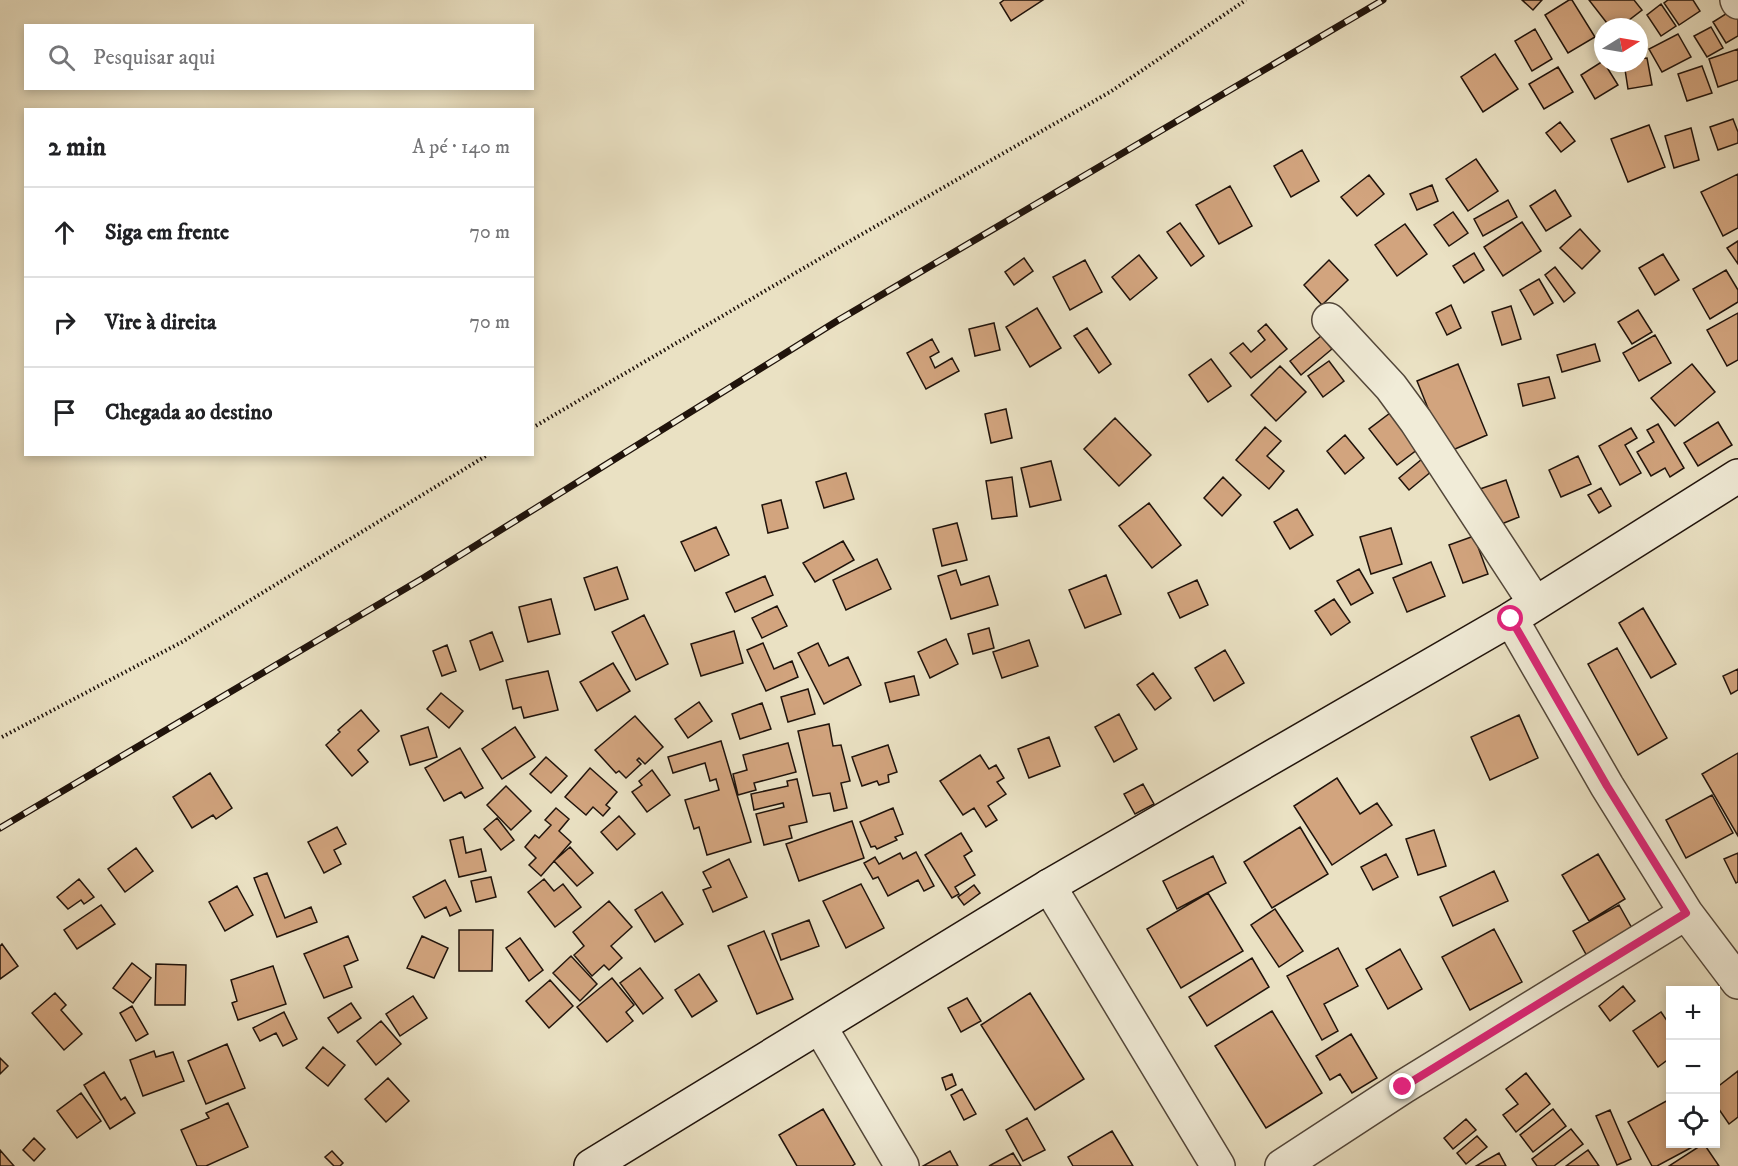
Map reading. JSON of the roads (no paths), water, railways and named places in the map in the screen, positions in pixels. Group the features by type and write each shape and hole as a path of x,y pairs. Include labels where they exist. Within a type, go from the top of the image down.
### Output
{"street":[{"path":"1329,320 1391,387 1416,421 1523,611 1607,786 1686,913 1738,982"},
{"path":"609,1161 820,1026 1049,886 1523,611 1738,476"},
{"path":"1049,886 1218,1166"},
{"path":"1282,1166 1413,1081 1686,913"},
{"path":"820,1026 903,1166"}],"railway":[{"path":"0,828 425,577 837,321 1383,0"}]}
